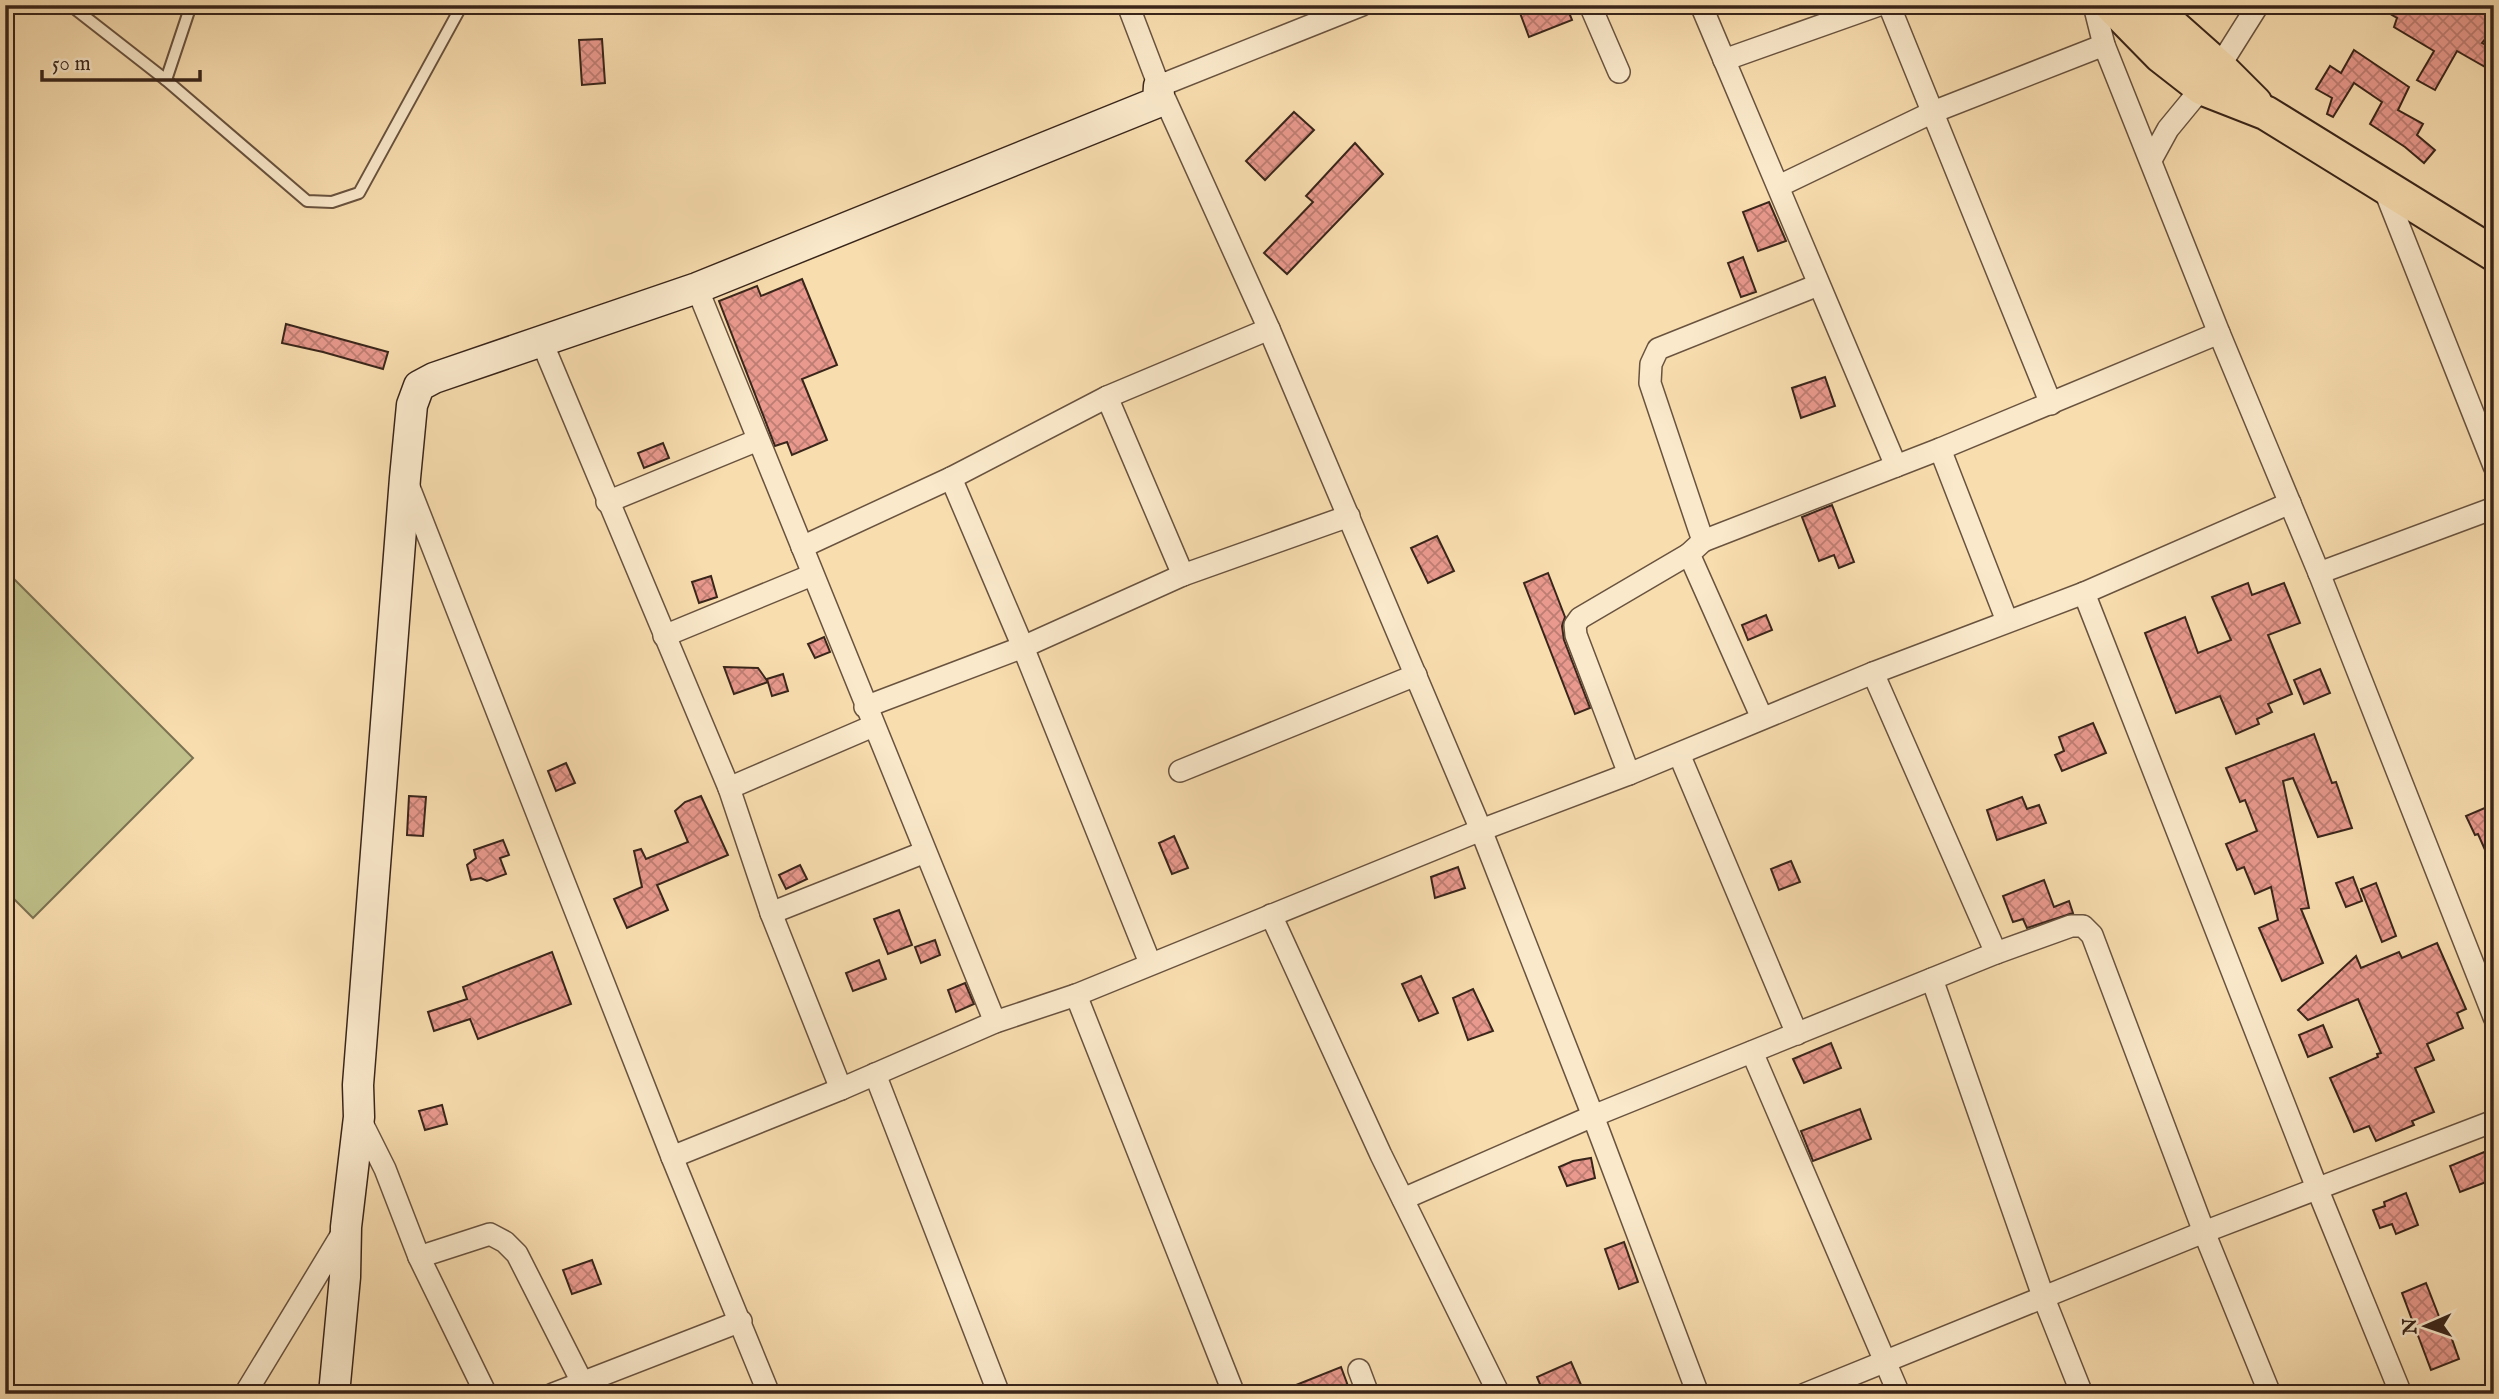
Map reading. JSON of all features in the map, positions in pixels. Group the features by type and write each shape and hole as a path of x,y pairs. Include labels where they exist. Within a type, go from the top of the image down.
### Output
{"main road":[{"path":"2110,5 2161,56 2211,78 2494,254"},
{"path":"2149,5 2211,78"}],"street":[{"path":"1128,5 1159,86 1269,329 1480,830 1593,1116 1698,1394"},
{"path":"1590,5 1619,72"},
{"path":"1702,5 1896,466"},
{"path":"1724,60 1879,5"},
{"path":"1889,5 2050,404"},
{"path":"2094,5 2104,45 2219,333 2319,573 2494,1017"},
{"path":"2151,160 2168,129 2211,78 2258,5"},
{"path":"1159,86 1349,8"},
{"path":"1779,186 1933,112 2104,45"},
{"path":"334,1394 345,1277 346,1227 359,1117 358,1085 405,478 412,405 419,386 434,378 541,340 696,288 1158,102 1159,86"},
{"path":"2383,186 2494,466"},
{"path":"1762,718 1696,547 1650,383 1651,364 1658,349 1818,285"},
{"path":"696,288 995,1022"},
{"path":"802,547 951,478 1107,397 1269,329"},
{"path":"1629,774 1576,635 1574,625 1580,618 1696,547 2219,333"},
{"path":"541,340 729,788 771,914 841,1089"},
{"path":"1107,397 1182,575"},
{"path":"607,502 758,440"},
{"path":"1940,449 2007,621"},
{"path":"405,478 672,1157 769,1394"},
{"path":"951,478 1023,647 1150,963"},
{"path":"672,1157 841,1089 995,1022 1076,995 1480,830 1679,754 1873,673 2084,593 2290,503"},
{"path":"2319,573 2494,508"},
{"path":"729,788 869,717 1182,575 1349,516"},
{"path":"664,636 812,575"},
{"path":"2084,593 2317,1188 2401,1394"},
{"path":"1873,673 1996,953"},
{"path":"1180,771 1416,675"},
{"path":"1679,754 1797,1034"},
{"path":"771,914 925,852"},
{"path":"1271,915 1381,1155 1499,1394"},
{"path":"1404,1199 1593,1116 1996,953 2071,926 2083,926 2092,935 2204,1232 2270,1394"},
{"path":"1933,979 2043,1296 2082,1394"},
{"path":"1076,995 1234,1394"},
{"path":"1752,1052 1899,1394"},
{"path":"875,1074 999,1394"},
{"path":"359,1117 385,1170 419,1257 486,1394"},
{"path":"1805,1394 2204,1232 2494,1121"},
{"path":"245,1394 346,1227"},
{"path":"419,1257 490,1234 505,1242 517,1254 583,1388"},
{"path":"553,1394 583,1388 741,1321"},
{"path":"1359,1370 1368,1394"}],"lane":[{"path":"71,5 166,80 307,201 332,202 359,193 462,5"},
{"path":"166,80 191,5"}],"green space":[{"path":"5,570 193,758 33,918 5,890"}],"building":[{"path":"1517,5 1566,5 1572,20 1529,37"},
{"path":"2375,5 2488,5 2494,10 2494,28 2482,43 2494,49 2494,72 2457,51 2435,90 2417,80 2434,51 2394,27 2397,18"},
{"path":"602,39 605,83 582,85 579,40"},
{"path":"2354,50 2409,87 2398,110 2423,124 2417,135 2435,150 2424,163 2370,124 2382,102 2354,83 2333,117 2327,114 2332,98 2316,89 2330,66 2341,73"},
{"path":"1294,112 1314,130 1265,180 1246,161"},
{"path":"1355,143 1383,174 1287,274 1264,253 1313,202 1306,196"},
{"path":"1769,202 1786,241 1758,251 1743,212"},
{"path":"1743,257 1756,292 1741,297 1728,263"},
{"path":"802,279 837,365 802,379 827,440 792,455 787,442 775,446 719,301 757,286 761,296"},
{"path":"286,324 388,352 383,369 282,343"},
{"path":"1825,377 1835,406 1801,418 1792,388"},
{"path":"663,443 669,458 644,468 638,453"},
{"path":"1832,505 1854,562 1839,568 1834,555 1819,561 1802,517"},
{"path":"1437,536 1454,571 1428,583 1411,548"},
{"path":"1548,573 1565,617 1562,626 1564,640 1590,708 1575,714 1524,583"},
{"path":"711,576 717,597 699,603 692,582"},
{"path":"2248,583 2252,595 2284,583 2300,623 2268,635 2292,694 2268,704 2272,712 2257,719 2259,724 2236,734 2220,696 2176,713 2145,633 2185,617 2198,653 2231,640 2212,597"},
{"path":"1766,615 1772,630 1748,640 1742,625"},
{"path":"824,637 830,652 815,658 808,644"},
{"path":"724,667 758,668 768,682 734,694"},
{"path":"2320,669 2330,693 2304,704 2294,680"},
{"path":"783,674 788,691 772,696 767,679"},
{"path":"2093,723 2106,753 2062,771 2055,755 2064,751 2059,737"},
{"path":"2314,734 2332,783 2336,782 2352,828 2318,837 2293,778 2283,781 2309,908 2301,909 2323,963 2282,981 2259,928 2278,920 2271,887 2255,894 2244,867 2237,870 2226,844 2257,831 2245,800 2240,802 2226,768"},
{"path":"566,763 575,783 556,791 548,771"},
{"path":"409,796 426,797 423,836 407,835"},
{"path":"701,796 728,855 657,885 668,910 627,928 614,899 642,887 634,851 641,849 646,859 688,842 675,811 685,802"},
{"path":"2022,797 2027,809 2039,805 2046,823 1997,840 1987,810"},
{"path":"2494,804 2494,870 2478,834 2475,835 2466,816"},
{"path":"1174,836 1188,868 1172,874 1159,843"},
{"path":"503,840 509,855 500,858 506,874 487,881 481,878 471,880 467,865 476,858 474,850"},
{"path":"1791,861 1800,882 1779,890 1771,869"},
{"path":"800,865 807,879 786,889 779,875"},
{"path":"1458,867 1465,888 1435,898 1431,877"},
{"path":"2353,877 2362,901 2346,907 2336,883"},
{"path":"2044,880 2054,907 2069,901 2073,913 2027,928 2023,919 2013,922 2003,896"},
{"path":"2376,883 2396,936 2382,942 2361,889"},
{"path":"899,910 912,945 888,954 874,919"},
{"path":"935,940 940,955 921,963 915,947"},
{"path":"2437,943 2466,1009 2457,1013 2463,1028 2427,1044 2434,1060 2415,1068 2434,1112 2412,1121 2414,1125 2376,1141 2369,1126 2354,1132 2330,1078 2378,1057 2377,1054 2381,1053 2358,999 2308,1020 2298,1010 2356,956 2361,968 2399,952 2402,958"},
{"path":"552,952 571,1004 478,1039 470,1019 434,1031 428,1012 467,999 463,987"},
{"path":"879,960 886,979 853,991 846,973"},
{"path":"1421,976 1438,1013 1419,1021 1402,984"},
{"path":"965,983 974,1004 956,1012 948,990"},
{"path":"1473,989 1493,1031 1468,1040 1453,998"},
{"path":"2323,1025 2332,1047 2308,1057 2299,1035"},
{"path":"1831,1043 1841,1068 1804,1083 1793,1059"},
{"path":"442,1105 447,1124 425,1130 419,1111"},
{"path":"1860,1109 1871,1139 1813,1161 1801,1131"},
{"path":"2494,1148 2494,1179 2460,1192 2450,1166"},
{"path":"1591,1158 1595,1178 1567,1186 1559,1167"},
{"path":"2406,1193 2418,1225 2396,1234 2392,1224 2380,1228 2373,1210"},
{"path":"1624,1242 1638,1282 1619,1289 1605,1249"},
{"path":"592,1260 601,1284 572,1294 563,1270"},
{"path":"2426,1283 2459,1359 2431,1370 2402,1293"},
{"path":"1571,1362 1582,1387 1566,1394 1544,1394 1537,1377"},
{"path":"1341,1367 1351,1394 1276,1394 1276,1393"}]}
